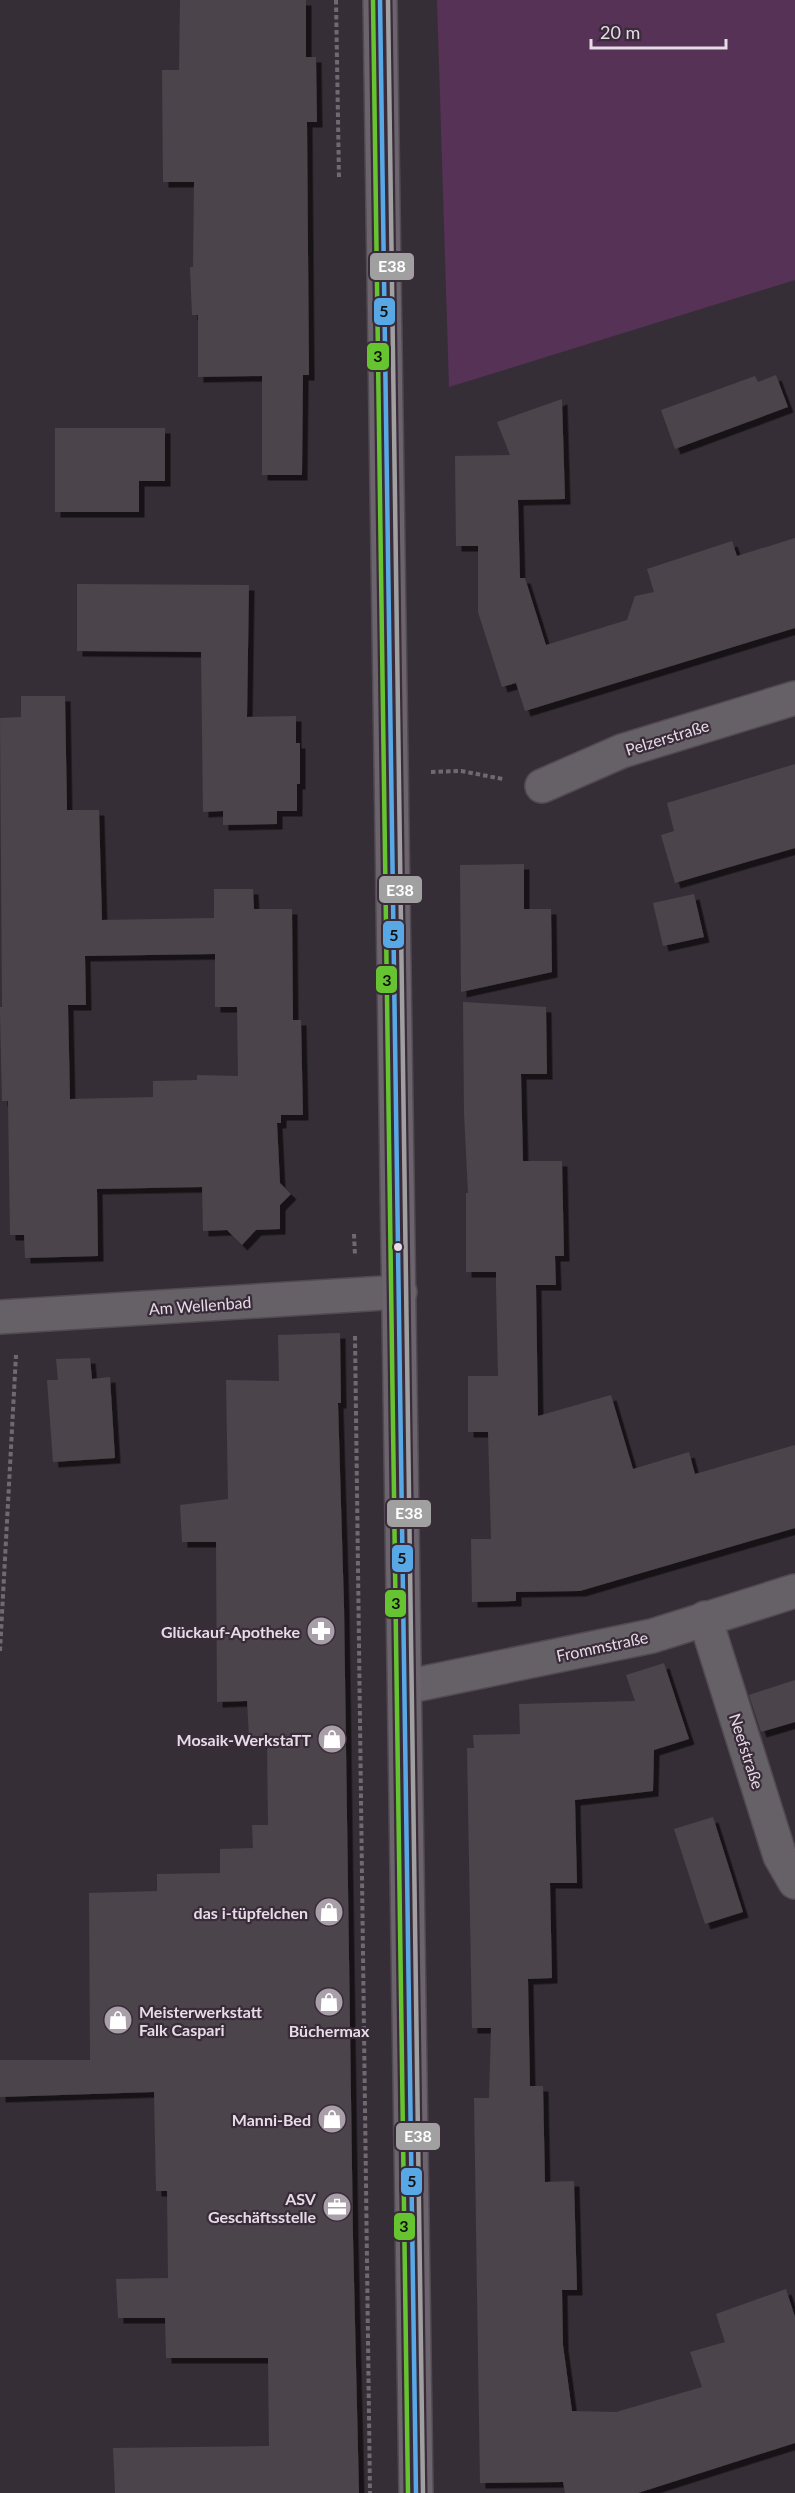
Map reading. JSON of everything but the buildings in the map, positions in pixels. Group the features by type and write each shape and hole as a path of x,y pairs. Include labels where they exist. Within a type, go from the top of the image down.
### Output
{"street":[{"path":"380,0 416,2493"},
{"name":"Pelzerstraße","path":"542,786 622,751 795,698"},
{"name":"Am Wellenbad","path":"8,1317 400,1292"},
{"name":"Frommstraße","path":"405,1687 652,1636 795,1591"},
{"name":"Neefstraße","path":"705,1618 780,1856 795,1882"}],"path":[{"path":"429,772 461,771 542,786"},
{"path":"354,1225 370,2493"},
{"path":"0,1651 8,1317"}],"shaded area":[{"path":"437,0 795,0 795,280 449,387"}],"transit line":[{"name":"3","path":"373,0 408,2493"},
{"name":"5","path":"380,0 416,2493"},
{"name":"E38","path":"388,0 423,2493"}],"place":[{"name":"Glückauf-Apotheke","path":"321,1631"},
{"name":"Mosaik-WerkstaTT","path":"332,1739"},
{"name":"das i-tüpfelchen","path":"329,1912"},
{"name":"Büchermax","path":"329,2002"},
{"name":"Meisterwerkstatt Falk Caspari","path":"118,2020"},
{"name":"Manni-Bed","path":"332,2119"},
{"name":"ASV Geschäftsstelle","path":"337,2207"}]}
